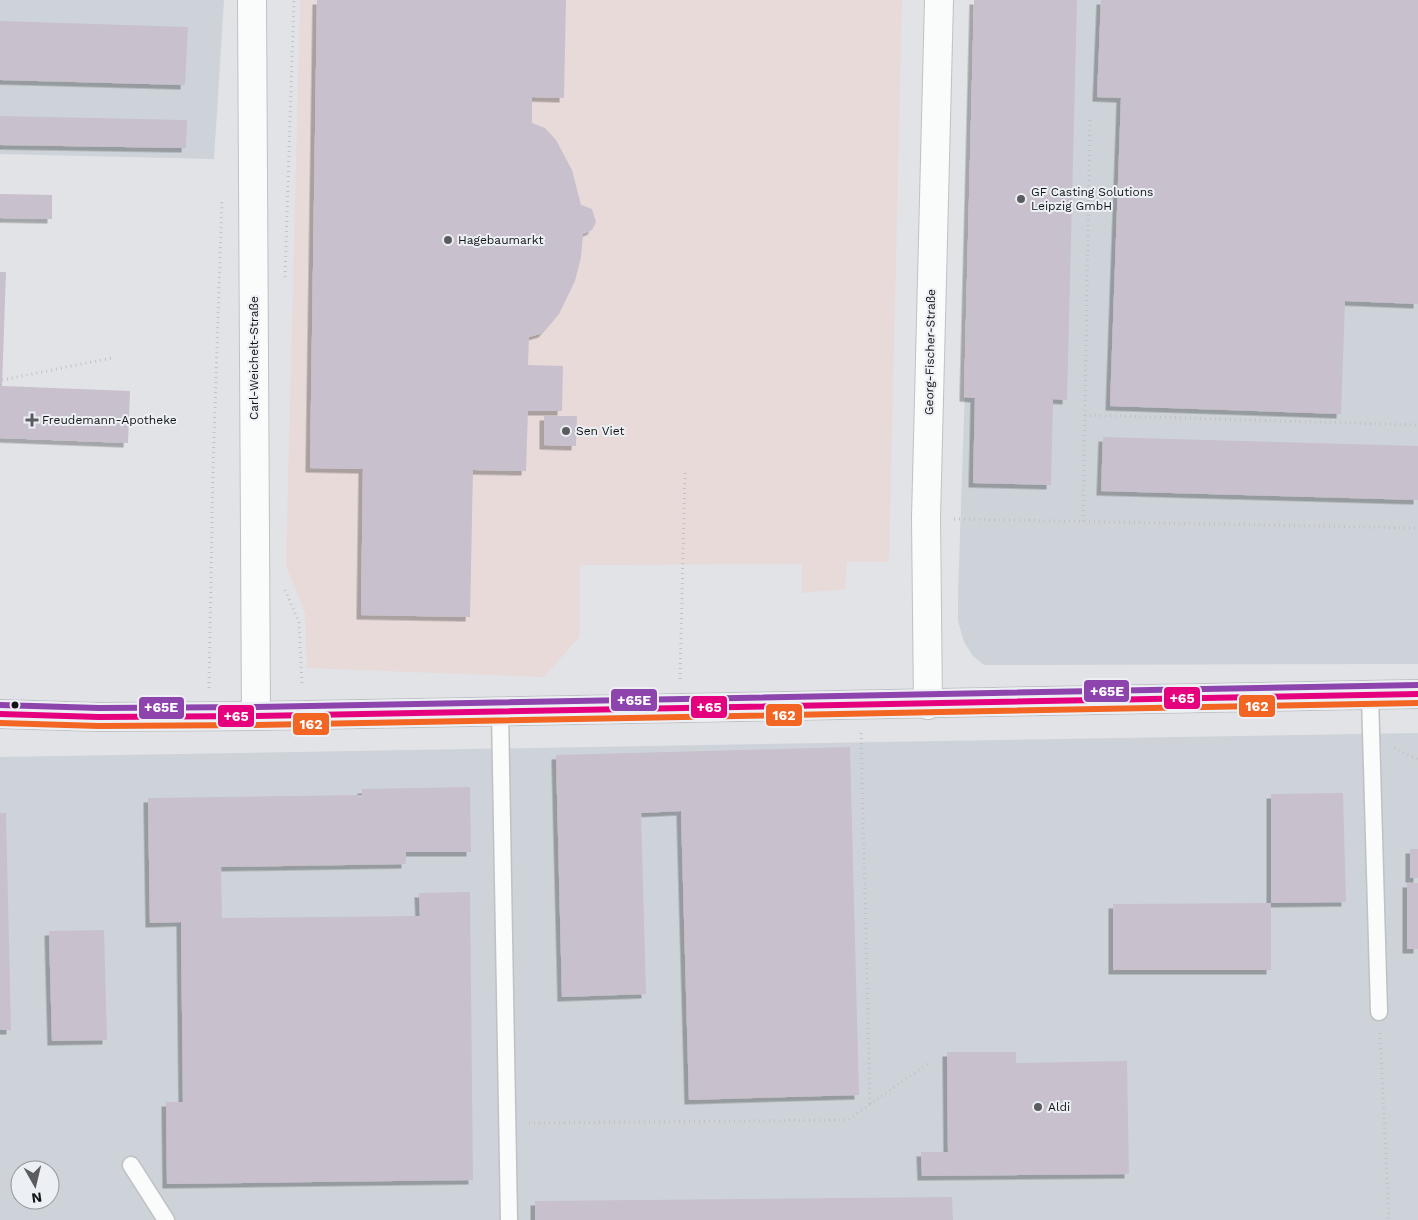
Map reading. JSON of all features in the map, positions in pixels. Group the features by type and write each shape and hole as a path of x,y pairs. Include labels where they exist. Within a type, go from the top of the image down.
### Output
{"main road":[{"path":"0,714 99,717 256,716 500,710 928,705 1418,694"}],"street":[{"name":"Carl-Weichelt-Straße","path":"252,0 256,716"},
{"name":"Georg-Fischer-Straße","path":"928,705 926,518 939,0"}],"lane":[{"path":"1370,696 1379,1012"},
{"path":"500,710 509,1220"},
{"path":"131,1165 166,1220"}],"path":[{"path":"285,283 294,0"},
{"path":"1083,521 1090,117"},
{"path":"209,716 213,477 222,191"},
{"path":"2,380 112,358"},
{"path":"1085,415 1418,425"},
{"path":"679,708 685,472"},
{"path":"926,518 1418,528"},
{"path":"281,582 299,622 304,714"},
{"path":"860,706 870,1104"},
{"path":"1379,1012 1389,1220"},
{"path":"508,1123 848,1120 930,1062"}],"shaded area":[{"path":"0,0 224,0 214,159 0,154"},
{"path":"300,0 902,0 889,562 847,562 845,589 802,593 802,564 580,565 580,636 544,677 307,668 305,613 286,566"},
{"path":"978,0 1418,0 1418,664 984,665 973,656 964,642 958,621 958,595"},
{"path":"1418,733 1418,1220 0,1220 0,757"}],"building":[{"name":"Hagebaumarkt","path":"317,0 566,0 564,98 532,97 532,123 545,128 556,140 572,170 581,205 592,209 596,222 592,230 583,234 581,257 575,281 559,314 543,333 529,337 528,365 563,366 562,411 528,411 526,471 473,470 470,617 361,615 363,469 310,468"},
{"name":"GF Casting Solutions Leipzig GmbH","path":"974,0 1077,0 1067,400 1053,399 1051,485 973,483 975,398 964,397"},
{"path":"1101,0 1418,0 1418,304 1345,301 1341,414 1110,406 1121,98 1097,97"},
{"path":"0,21 188,27 185,85 0,80"},
{"path":"0,116 187,120 186,148 0,145"},
{"path":"0,194 52,195 52,219 0,218"},
{"path":"0,272 6,272 2,386 130,391 128,443 0,438"},
{"path":"544,416 577,416 576,446 544,445"},
{"path":"1103,437 1418,446 1418,500 1101,491"},
{"path":"850,747 859,1095 689,1100 681,811 641,813 646,994 562,997 556,755"},
{"path":"470,787 471,852 406,852 406,864 221,867 222,918 420,916 419,893 470,892 473,1180 167,1184 166,1102 183,1102 181,922 150,923 148,798 362,795 362,789"},
{"path":"1343,793 1346,902 1271,903 1271,794"},
{"path":"0,813 6,813 11,1030 0,1030"},
{"path":"1410,849 1418,849 1418,878 1410,878"},
{"path":"1407,883 1418,883 1418,949 1407,949"},
{"path":"1271,903 1271,970 1113,970 1113,904"},
{"path":"104,930 107,1040 52,1041 49,931"},
{"name":"Aldi","path":"947,1052 1016,1052 1016,1063 1127,1061 1129,1174 922,1176 921,1152 948,1152"},
{"path":"952,1197 953,1220 535,1220 535,1201"}],"transit line":[{"name":"+65E","path":"0,705 99,708 256,707 1418,685"},
{"name":"+65","path":"0,714 99,717 256,716 1418,694"},
{"name":"162","path":"0,723 99,726 256,725 1418,703"}],"place":[{"name":"GF Casting Solutions Leipzig GmbH","path":"1021,199"},
{"name":"Hagebaumarkt","path":"448,240"},
{"name":"Freudemann-Apotheke","path":"32,420"},
{"name":"Sen Viet","path":"566,431"},
{"name":"Aldi","path":"1038,1107"}]}
